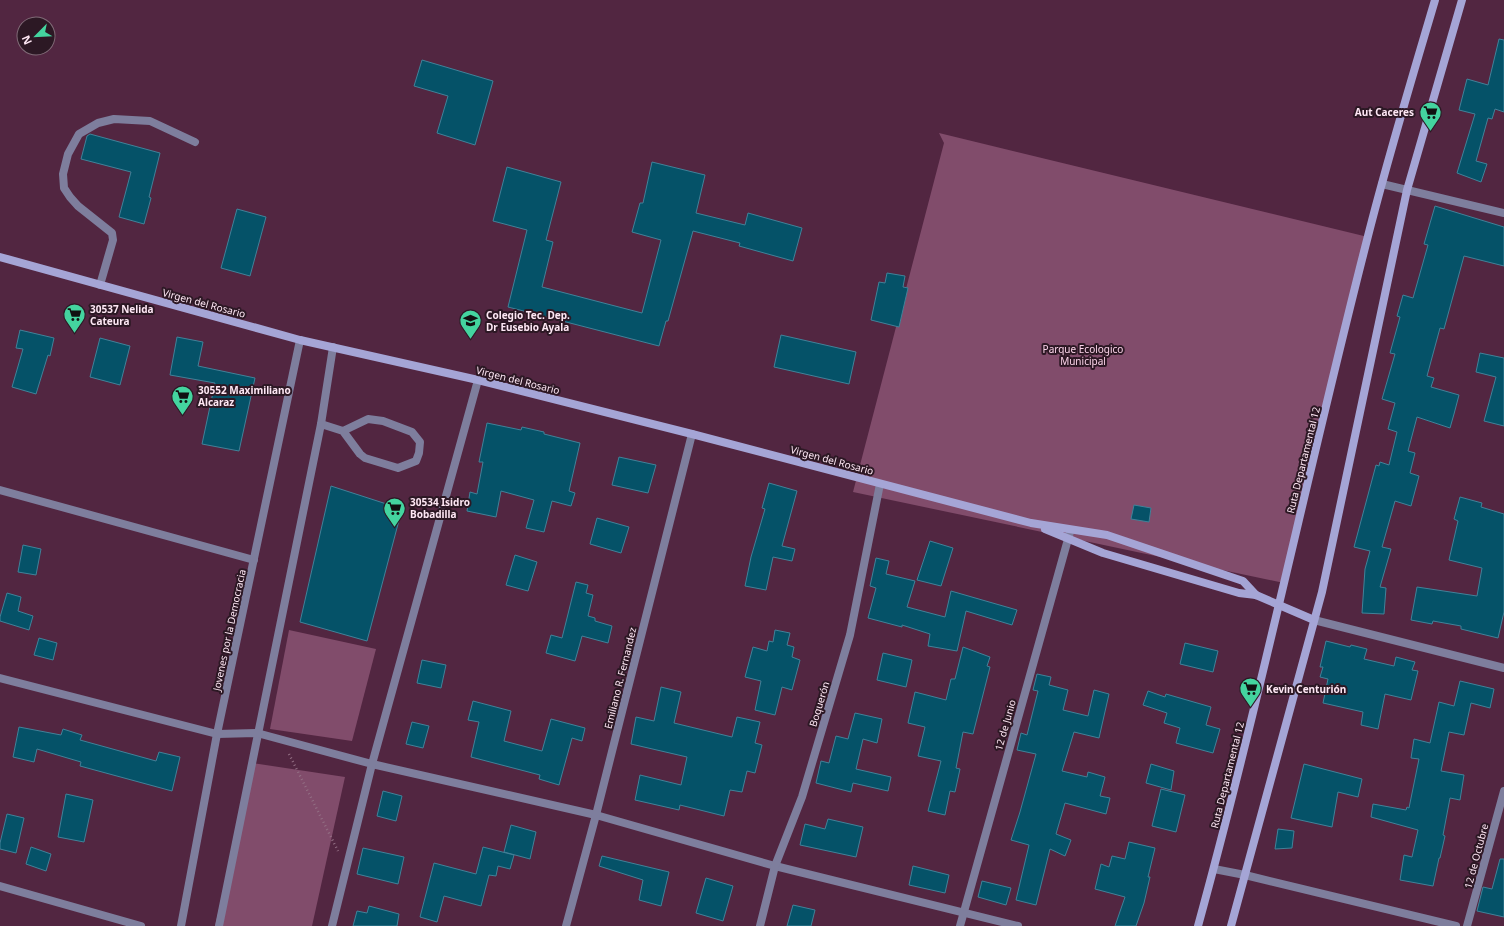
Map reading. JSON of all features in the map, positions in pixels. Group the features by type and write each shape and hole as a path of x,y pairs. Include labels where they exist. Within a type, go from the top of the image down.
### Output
{"main road":[{"name":"Ruta Departamental 12","path":"1198,926 1214,869 1279,606 1368,237 1435,0"},
{"path":"1231,926 1322,592 1406,190 1462,0"},
{"name":"Virgen del Rosario","path":"0,257 300,340 478,380 1032,523"},
{"path":"1032,523 1103,553 1239,593 1256,595 1314,620"},
{"path":"1032,523 1107,535 1243,581 1256,595"}],"street":[{"path":"100,285 113,240 112,233 78,206 70,197 64,188 62,174 68,154 79,134 98,123 114,119 150,121 195,142"},
{"path":"1382,184 1504,213"},
{"name":"Jovenes por la Democracia","path":"181,926 217,734 300,340"},
{"path":"219,926 321,424 333,347"},
{"path":"332,926 372,764 478,380"},
{"path":"321,424 343,431 360,454 365,458 398,468 416,461 419,453 420,442 412,432 383,421 368,419 343,431"},
{"name":"Emiliano R. Fernandez","path":"566,926 596,815 692,434"},
{"name":"Boquerón","path":"760,926 776,866 802,797 850,635 880,484"},
{"path":"0,490 254,560"},
{"name":"12 de Junio","path":"960,926 1070,529"},
{"path":"1314,620 1504,668"},
{"path":"0,678 217,734 257,733 282,741 372,764 596,815 776,866 963,914 1018,926"},
{"name":"12 de Octubre","path":"1467,926 1504,791"},
{"path":"1214,869 1245,875 1456,926"},
{"path":"0,886 141,926"}],"path":[{"path":"282,741 346,868"}],"green space":[{"name":"Parque Ecologico Municipal","path":"939,133 1368,237 1284,583 853,492 944,143"},
{"path":"289,630 376,649 352,741 270,729"},
{"path":"253,763 345,777 312,926 215,926"}],"building":[{"path":"1499,39 1504,40 1504,112 1495,109 1492,119 1488,118 1476,161 1487,164 1481,182 1457,173 1475,114 1459,110 1467,79 1488,85"},
{"path":"422,60 493,81 475,145 437,133 448,96 414,86"},
{"path":"90,134 160,153 144,224 119,217 131,172 81,159 87,136"},
{"path":"652,162 705,175 696,213 745,225 748,213 802,228 793,261 739,246 740,243 693,231 668,321 666,321 659,346 508,307 527,230 493,221 507,167 561,182 546,240 553,242 542,287 642,313 661,240 632,232 640,203 643,203"},
{"path":"1435,206 1504,227 1504,266 1464,256 1444,329 1440,328 1427,376 1434,378 1431,387 1459,395 1450,428 1417,417 1408,451 1415,453 1410,473 1419,476 1411,506 1395,501 1382,547 1391,549 1380,587 1386,588 1384,614 1362,613 1365,569 1370,551 1354,547 1376,465 1379,466 1380,462 1389,465 1397,432 1388,429 1395,403 1382,399 1395,354 1390,353 1400,317 1397,316 1403,295 1413,298 1428,245 1424,244"},
{"path":"237,209 266,217 250,276 221,268"},
{"path":"887,273 905,276 903,287 908,288 899,327 871,320 879,282 885,283"},
{"path":"20,330 54,338 50,356 48,355 36,394 12,387 23,349 16,348"},
{"path":"781,335 856,352 849,384 774,367"},
{"path":"177,337 203,342 198,366 255,378 239,451 202,444 215,383 170,375"},
{"path":"100,338 130,346 120,385 90,377"},
{"path":"1480,353 1504,358 1504,426 1484,421 1496,377 1476,372"},
{"path":"487,423 521,430 522,427 580,443 569,491 575,493 571,506 552,501 544,532 526,528 534,500 501,491 496,517 467,511 470,492 477,494 483,462 479,462"},
{"path":"619,457 656,465 648,493 612,485"},
{"path":"769,483 797,491 782,546 795,549 792,561 773,557 766,590 745,586 751,557 765,509 762,508"},
{"path":"331,486 402,509 367,641 300,622"},
{"path":"1460,497 1482,503 1481,507 1504,514 1504,612 1498,638 1461,629 1461,626 1433,621 1432,624 1411,620 1417,587 1477,596 1482,568 1449,560 1458,521 1454,519"},
{"path":"1134,505 1151,508 1149,522 1131,519"},
{"path":"597,518 629,527 621,553 590,544"},
{"path":"930,541 953,548 941,586 917,580"},
{"path":"23,545 41,549 36,575 18,572"},
{"path":"515,555 537,562 528,591 506,585"},
{"path":"876,558 889,561 886,574 915,581 907,607 945,617 951,591 1017,610 1012,625 966,611 957,651 928,646 930,634 902,625 902,627 868,618 876,588 870,586"},
{"path":"576,582 588,585 586,593 593,595 588,616 595,618 595,621 612,626 608,643 582,636 575,661 546,653 551,635 562,638"},
{"path":"7,593 21,597 18,611 33,616 29,630 0,621"},
{"path":"775,630 790,633 787,645 794,647 792,657 800,660 792,690 782,687 775,715 755,710 761,681 745,677 753,647 767,651 769,641 773,642"},
{"path":"39,638 57,643 53,660 34,655"},
{"path":"1326,641 1350,647 1351,645 1367,649 1364,659 1394,666 1396,657 1415,662 1412,670 1418,671 1411,700 1385,694 1378,729 1361,725 1363,712 1323,703 1328,679 1320,677 1323,667 1320,667"},
{"path":"1185,643 1218,651 1213,672 1180,664"},
{"path":"963,647 990,657 987,666 990,667 973,734 963,732 956,768 960,769 955,792 950,791 945,815 928,811 941,761 918,756 925,727 908,723 915,692 946,700 951,679 955,679"},
{"path":"883,653 912,660 906,687 877,680"},
{"path":"422,660 446,665 441,688 417,683"},
{"path":"1037,674 1051,677 1049,685 1068,690 1063,710 1088,716 1094,690 1109,694 1099,738 1074,732 1062,771 1087,777 1088,772 1105,777 1100,796 1110,798 1106,814 1065,803 1056,834 1071,840 1065,856 1050,849 1036,905 1016,900 1029,845 1011,840 1036,754 1017,750 1021,733 1027,735 1038,691 1033,690"},
{"path":"1460,681 1494,689 1490,708 1471,703 1464,735 1449,732 1441,771 1464,775 1460,800 1450,798 1443,835 1445,836 1433,886 1400,880 1404,855 1412,857 1418,830 1371,817 1373,804 1406,810 1407,807 1409,808 1419,759 1411,758 1414,739 1430,743 1439,702 1454,706"},
{"path":"661,687 681,692 674,723 732,737 737,717 760,722 755,743 762,745 755,773 747,771 742,792 730,790 724,816 680,805 679,810 635,800 640,775 681,785 687,757 631,744 636,717 654,721"},
{"path":"1148,691 1165,697 1166,694 1211,707 1206,725 1220,729 1213,753 1176,743 1180,728 1164,723 1167,713 1143,705"},
{"path":"473,701 511,711 504,741 542,751 551,719 585,728 582,741 572,738 559,785 539,779 540,775 471,757 479,722 468,720"},
{"path":"855,713 882,719 877,743 863,739 856,769 891,777 888,791 853,783 851,792 816,783 821,761 829,763 836,736 848,739"},
{"path":"412,722 429,726 423,748 406,744"},
{"path":"19,727 61,735 63,729 82,735 80,740 156,761 159,752 180,757 172,791 80,766 81,762 37,749 34,762 13,757"},
{"path":"1151,764 1174,771 1171,790 1146,783"},
{"path":"1304,764 1362,779 1358,797 1338,792 1332,827 1291,818"},
{"path":"1161,789 1185,795 1176,832 1152,826"},
{"path":"383,791 402,796 396,821 377,816"},
{"path":"66,794 93,800 84,842 58,837"},
{"path":"7,814 24,818 16,853 0,849"},
{"path":"828,819 863,827 856,857 800,845 805,824 825,829"},
{"path":"511,825 536,832 530,859 504,852"},
{"path":"1278,829 1294,831 1292,848 1275,849"},
{"path":"1129,842 1155,848 1144,903 1136,926 1115,926 1125,897 1095,889 1101,864 1109,867 1112,856 1125,859"},
{"path":"31,847 51,854 46,871 26,864"},
{"path":"483,847 514,855 510,869 498,866 496,876 489,875 481,906 444,896 437,922 420,917 434,863 476,874"},
{"path":"363,848 404,857 398,884 357,874"},
{"path":"602,856 669,872 661,906 639,900 643,880 599,866"},
{"path":"1500,859 1504,859 1504,917 1477,911 1483,887 1492,889"},
{"path":"913,866 949,875 945,893 909,885"},
{"path":"706,878 733,886 723,921 696,913"},
{"path":"982,881 1011,888 1006,905 978,897"},
{"path":"793,905 815,910 811,926 787,926"},
{"path":"369,906 399,914 397,926 353,926 357,911 367,913"}],"place":[{"name":"Aut Caceres","path":"1430,132"},
{"name":"30537 Nelida Cateura","path":"74,334"},
{"name":"Colegio Tec. Dep. Dr Eusebio Ayala","path":"471,340"},
{"name":"30552 Maximiliano Alcaraz","path":"182,416"},
{"name":"30534 Isidro Bobadilla","path":"395,528"},
{"name":"Kevin Centurión","path":"1250,708"}]}
